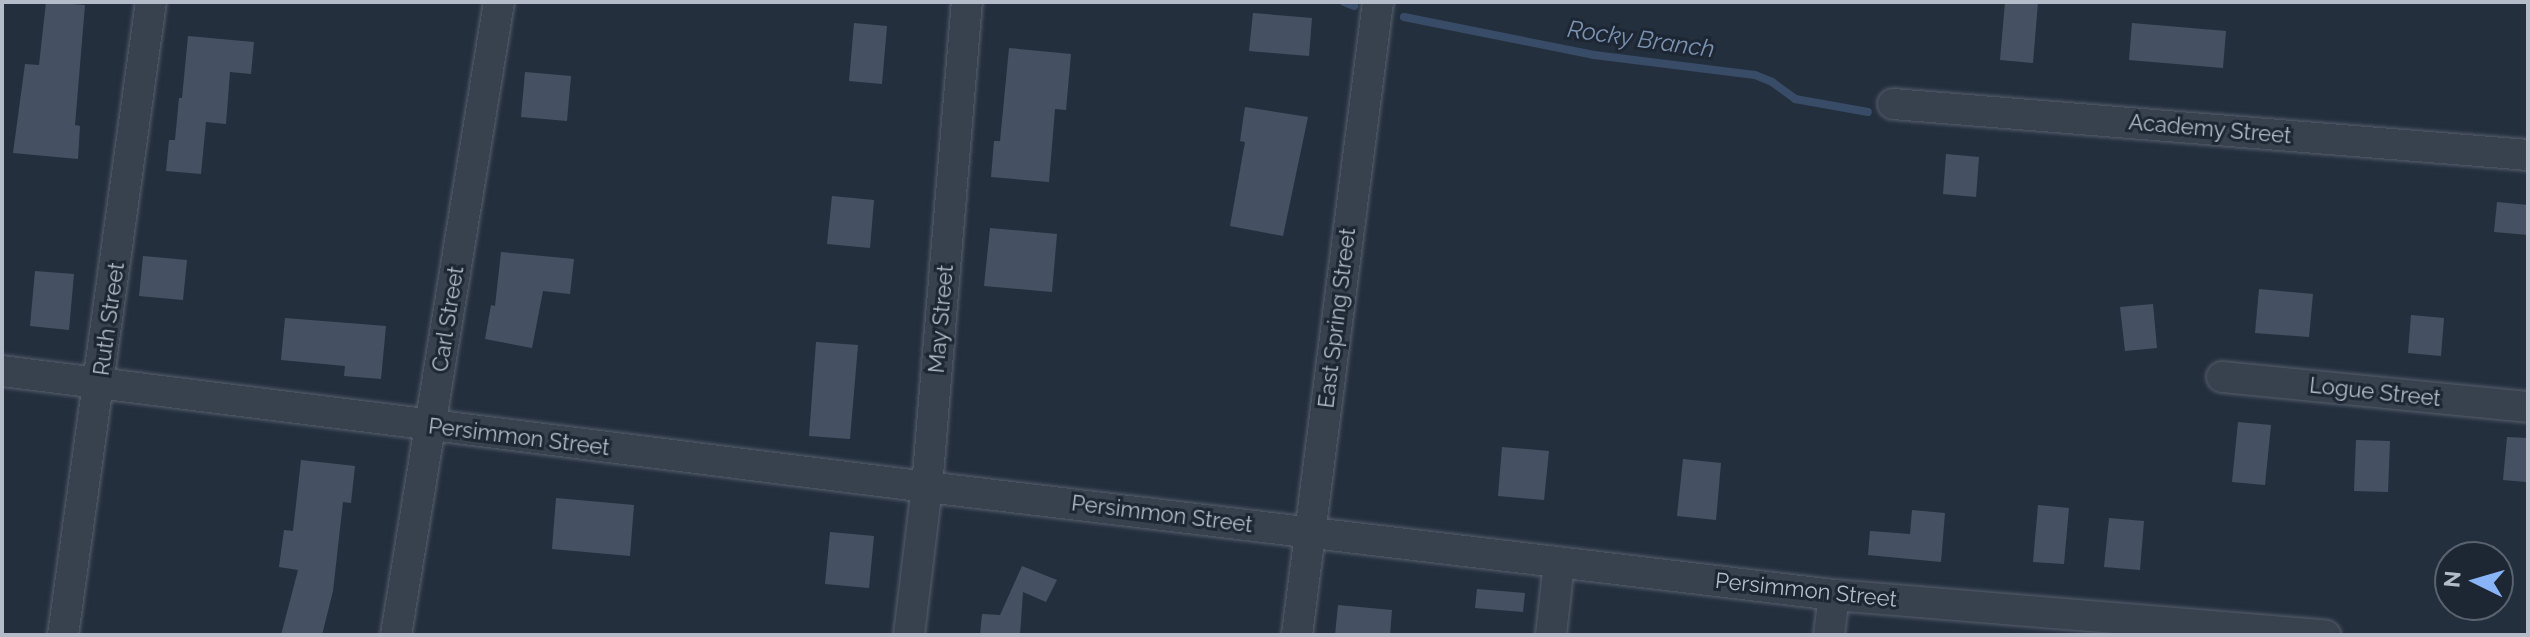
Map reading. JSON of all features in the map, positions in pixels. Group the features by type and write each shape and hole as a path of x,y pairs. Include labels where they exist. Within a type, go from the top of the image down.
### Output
{"street":[{"name":"Ruth Street","path":"63,635 151,2"},
{"name":"Carl Street","path":"396,635 499,2"},
{"name":"May Street","path":"909,635 927,487 967,2"},
{"name":"East Spring Street","path":"1297,635 1378,2"},
{"name":"Academy Street","path":"1893,104 2528,155"},
{"name":"Persimmon Street","path":"2,371 927,487 1834,595 2325,635"},
{"name":"Logue Street","path":"2222,377 2528,407"},
{"path":"1551,635 1559,562"},
{"path":"1829,635 1834,595"}],"building":[{"path":"46,2 85,5 75,125 80,126 78,159 13,153 25,64 39,65"},
{"path":"2005,2 2038,2 2033,63 2000,60"},
{"path":"1253,13 1312,18 1309,56 1249,51"},
{"path":"854,23 887,26 882,84 849,81"},
{"path":"2132,23 2226,31 2223,68 2129,60"},
{"path":"188,36 254,42 251,74 230,72 226,124 206,122 201,174 166,171 169,140 175,140 179,98 182,98"},
{"path":"1009,48 1071,54 1066,110 1055,109 1049,182 991,177 994,141 1000,141"},
{"path":"525,72 571,76 567,121 521,117"},
{"path":"1245,107 1308,117 1283,236 1230,226 1245,142 1240,141"},
{"path":"1946,154 1979,157 1976,197 1943,194"},
{"path":"832,196 874,200 870,248 827,244"},
{"path":"2497,202 2528,205 2528,235 2494,232"},
{"path":"990,228 1057,234 1052,292 984,286"},
{"path":"501,252 574,259 570,294 543,291 532,348 485,339 491,305 495,306"},
{"path":"143,256 187,260 183,300 139,296"},
{"path":"35,271 74,274 69,330 30,326"},
{"path":"2259,289 2313,294 2309,337 2255,333"},
{"path":"2153,304 2157,348 2125,351 2120,307"},
{"path":"2411,315 2444,318 2441,356 2408,353"},
{"path":"285,318 386,326 381,379 344,376 345,366 281,360"},
{"path":"816,342 858,345 850,439 809,436"},
{"path":"2238,422 2271,425 2265,485 2232,482"},
{"path":"2507,437 2528,438 2526,482 2503,480"},
{"path":"2356,440 2390,441 2388,492 2354,491"},
{"path":"1502,447 1549,451 1544,500 1498,496"},
{"path":"1683,459 1721,463 1716,520 1677,516"},
{"path":"301,460 355,466 351,503 343,502 333,591 322,635 281,635 298,570 279,567 284,530 293,531"},
{"path":"556,498 634,505 630,556 552,549"},
{"path":"2038,505 2069,508 2064,564 2033,562"},
{"path":"1912,510 1945,513 1941,562 1868,555 1870,531 1910,534"},
{"path":"2109,518 2144,521 2140,570 2104,567"},
{"path":"830,532 874,536 869,588 825,584"},
{"path":"1022,566 1057,580 1046,602 1023,592 1020,635 980,635 982,614 1000,615"},
{"path":"1477,589 1525,593 1523,612 1475,608"},
{"path":"1338,605 1392,610 1390,635 1335,635"}],"waterway":[{"name":"Rocky Branch","path":"1344,2 1354,6"},
{"name":"Rocky Branch","path":"1404,17 1594,55 1755,75 1772,82 1795,99 1868,112"}]}
